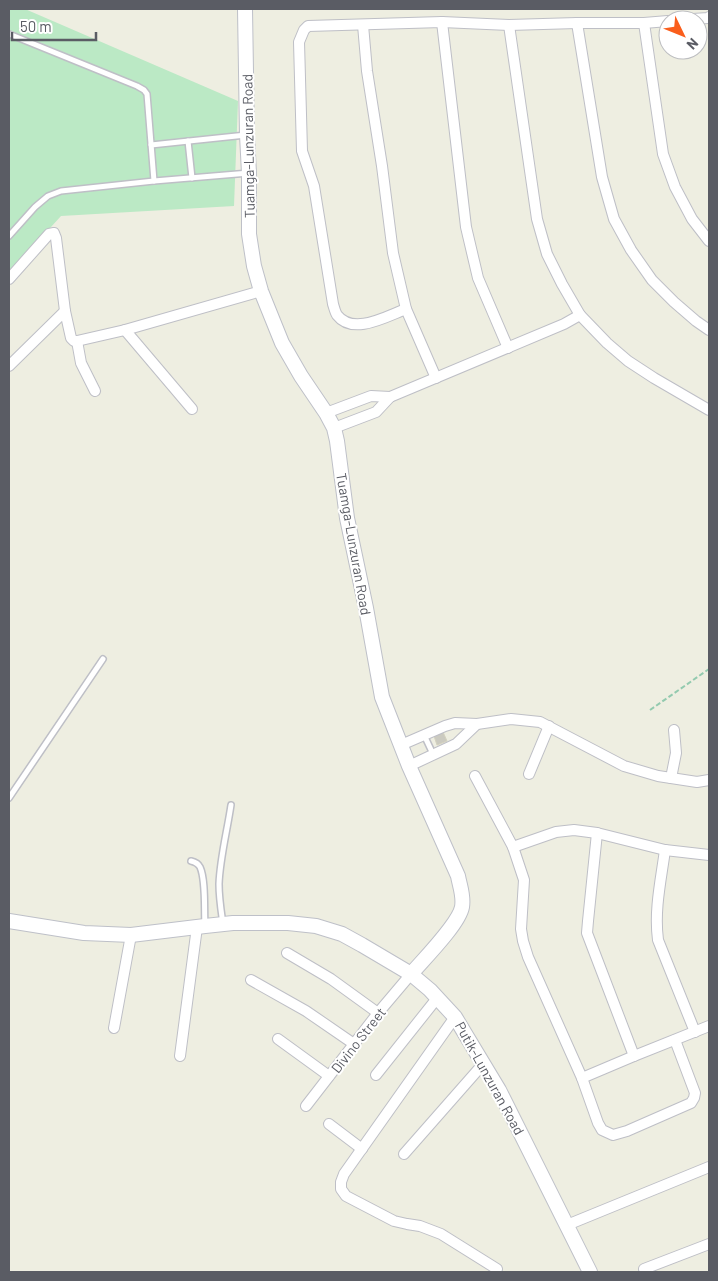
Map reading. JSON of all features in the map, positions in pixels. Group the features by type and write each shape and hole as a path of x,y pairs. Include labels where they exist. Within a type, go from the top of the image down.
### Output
{"street":[{"name":"Tuamga-Lunzuran Road","path":"245,9 249,234 254,266 282,343 334,428 347,518 382,697 409,766 458,876 462,894 462,907 459,916 411,974"},
{"path":"406,308 365,324 354,325 344,321 337,315 333,304 314,186 302,151 299,42 300,35 304,30 308,26 442,22 509,25 658,22"},
{"path":"442,22 466,227 478,278 508,348"},
{"path":"578,23 602,177 614,219 631,250 652,280 674,302 709,330"},
{"path":"644,23 663,154 675,188 692,219 709,241"},
{"path":"363,25 367,71 393,253 406,308 436,378"},
{"path":"509,25 537,219 548,254 562,284 580,315 607,343 628,361 709,410"},
{"path":"9,278 49,234 54,233 65,312 71,338 77,341 125,330 262,290"},
{"path":"9,366 65,312"},
{"path":"334,428 376,412 390,397 564,324 580,315"},
{"path":"125,330 192,409"},
{"path":"77,341 81,363 94,391"},
{"path":"326,413 371,396 390,397"},
{"path":"401,745 455,723 477,724 511,719 540,722 624,766 658,776 697,782 709,780"},
{"path":"409,766 460,741 477,724"},
{"path":"529,774 549,726"},
{"path":"671,778 676,753 674,730"},
{"path":"475,776 513,847 524,880 521,929 523,942 582,1078 602,1130 613,1135 627,1131 691,1103 695,1093 675,1040"},
{"path":"513,847 556,832 574,830 597,833 665,850 709,855"},
{"path":"597,833 587,933 634,1056"},
{"path":"665,850 656,914 658,940 695,1032"},
{"name":"Putik-Lunzuran Road","path":"9,920 84,933 131,935 223,924 288,923 316,926 342,934 411,974 438,997 455,1017 484,1063 590,1272"},
{"path":"180,1056 201,926"},
{"path":"114,1028 131,935"},
{"path":"287,953 331,979 378,1013"},
{"name":"Divino Street","path":"306,1106 378,1013 411,974"},
{"path":"251,980 306,1011 354,1044"},
{"path":"376,1075 438,997"},
{"path":"455,1017 340,1182 346,1196 394,1221 420,1226 441,1234 497,1269"},
{"path":"582,1078 709,1026"},
{"path":"278,1039 329,1076"},
{"path":"404,1154 484,1063"},
{"path":"329,1124 362,1149"},
{"path":"567,1225 709,1167"},
{"path":"645,1272 644,1269 708,1248"}],"lane":[{"path":"9,34 144,90 146,94 154,181"},
{"path":"151,145 247,135"},
{"path":"188,141 192,178"},
{"path":"9,236 35,207 48,196 61,192 249,172"},
{"path":"9,798 103,659"},
{"path":"424,735 433,755"},
{"path":"223,924 219,902 219,882 223,846 231,805"},
{"path":"191,861 197,863 200,867 202,876 201,926"}],"path":[{"path":"650,710 709,669"}],"green space":[{"path":"9,9 25,9 238,101 234,206 61,216 9,273"}],"building":[{"path":"443,732 447,741 437,745 434,736"}]}
